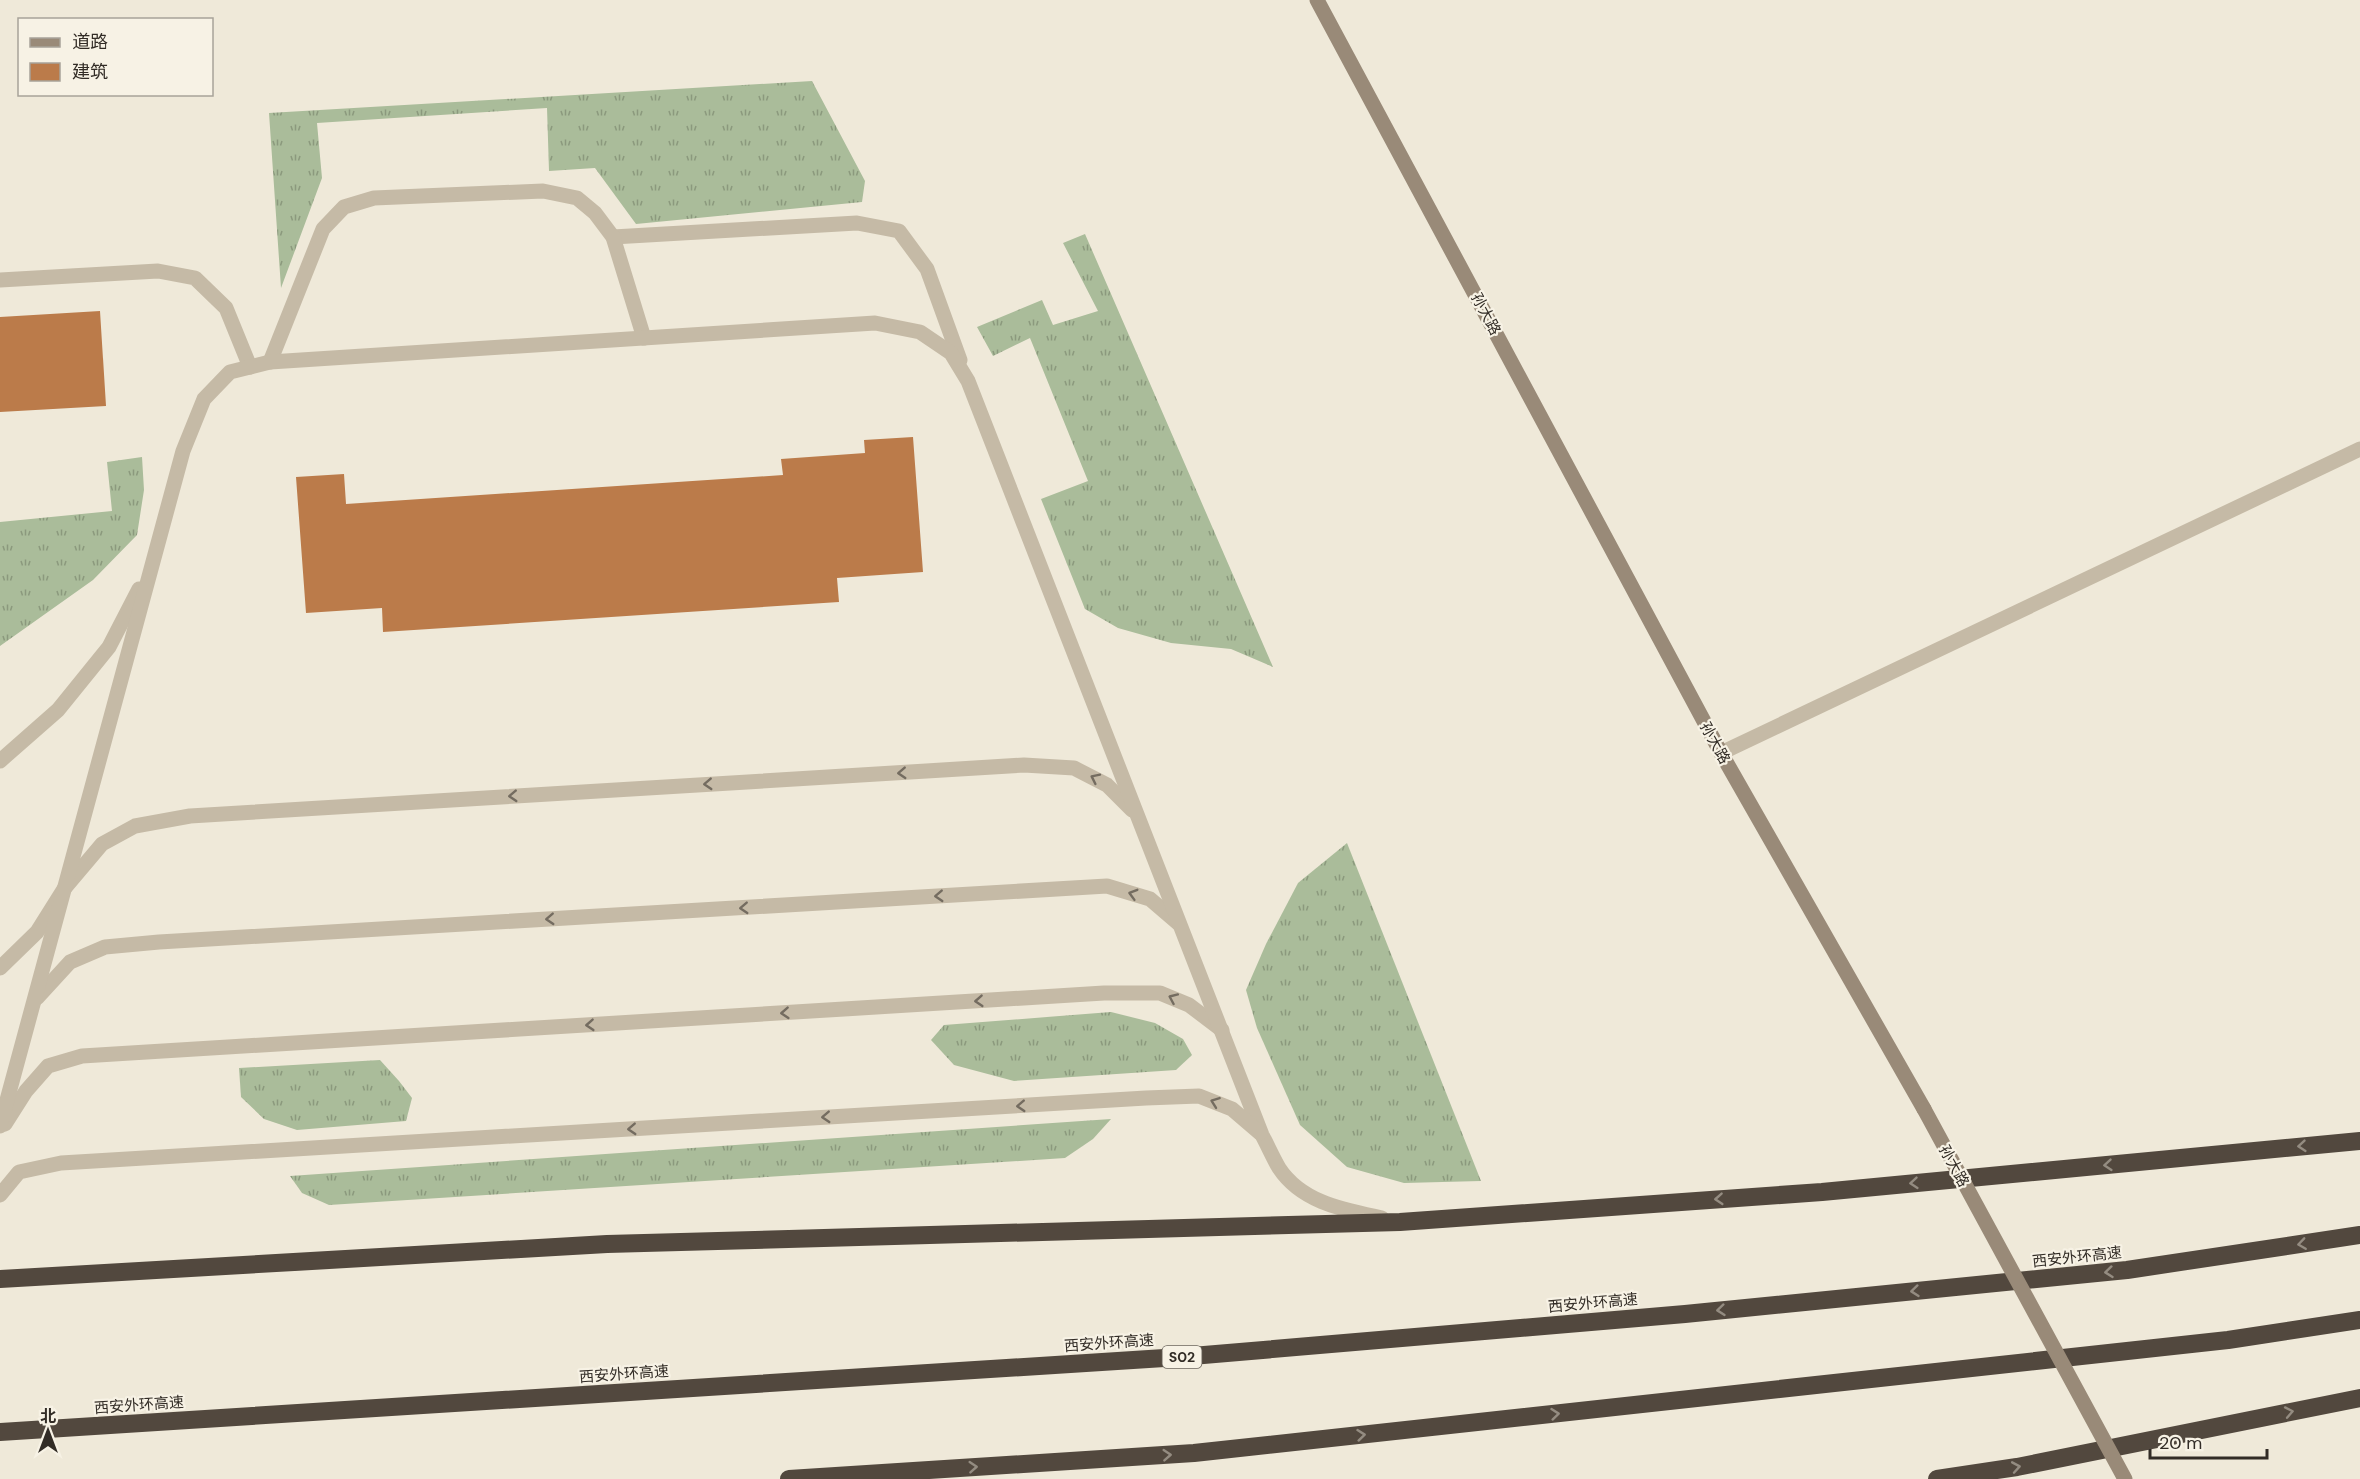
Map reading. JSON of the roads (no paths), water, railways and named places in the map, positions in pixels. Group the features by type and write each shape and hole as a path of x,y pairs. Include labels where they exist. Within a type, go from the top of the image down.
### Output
{"highway":[{"path":"0,1279 607,1244 1400,1222 1822,1192 2360,1141"},
{"name":"西安外环高速","path":"0,1432 1192,1356 1685,1314 2103,1272 2360,1235"},
{"path":"789,1479 1194,1453 2216,1342 2360,1320"},
{"path":"1937,1479 2017,1467 2360,1398"}],"street":[{"name":"孙大路","path":"1317,0 1721,753 1924,1109 2125,1479"},
{"path":"270,362 323,230 344,207 374,198 543,191 576,198 596,213 613,237 644,338"},
{"path":"613,237 856,223 899,231 927,269 968,381 1262,1135 1280,1170 1304,1195 1340,1209 1400,1222"},
{"path":"0,280 158,271 195,278 226,308 250,367"},
{"path":"0,1126 183,451 204,399 230,372 270,362 875,323 920,332 951,353 968,381"},
{"path":"1721,753 2360,449"},
{"path":"0,761 58,710 109,647 152,562"},
{"path":"0,968 36,932 64,889 102,844 135,826 190,816 1024,765 1074,768 1107,785 1138,816"},
{"path":"34,1000 70,962 105,947 159,942 1107,886 1150,898 1180,925"},
{"path":"0,1133 26,1091 48,1066 82,1056 1104,993 1160,993 1189,1005 1222,1030"},
{"path":"0,1196 19,1172 61,1163 1146,1098 1199,1096 1232,1109 1262,1135"}]}
